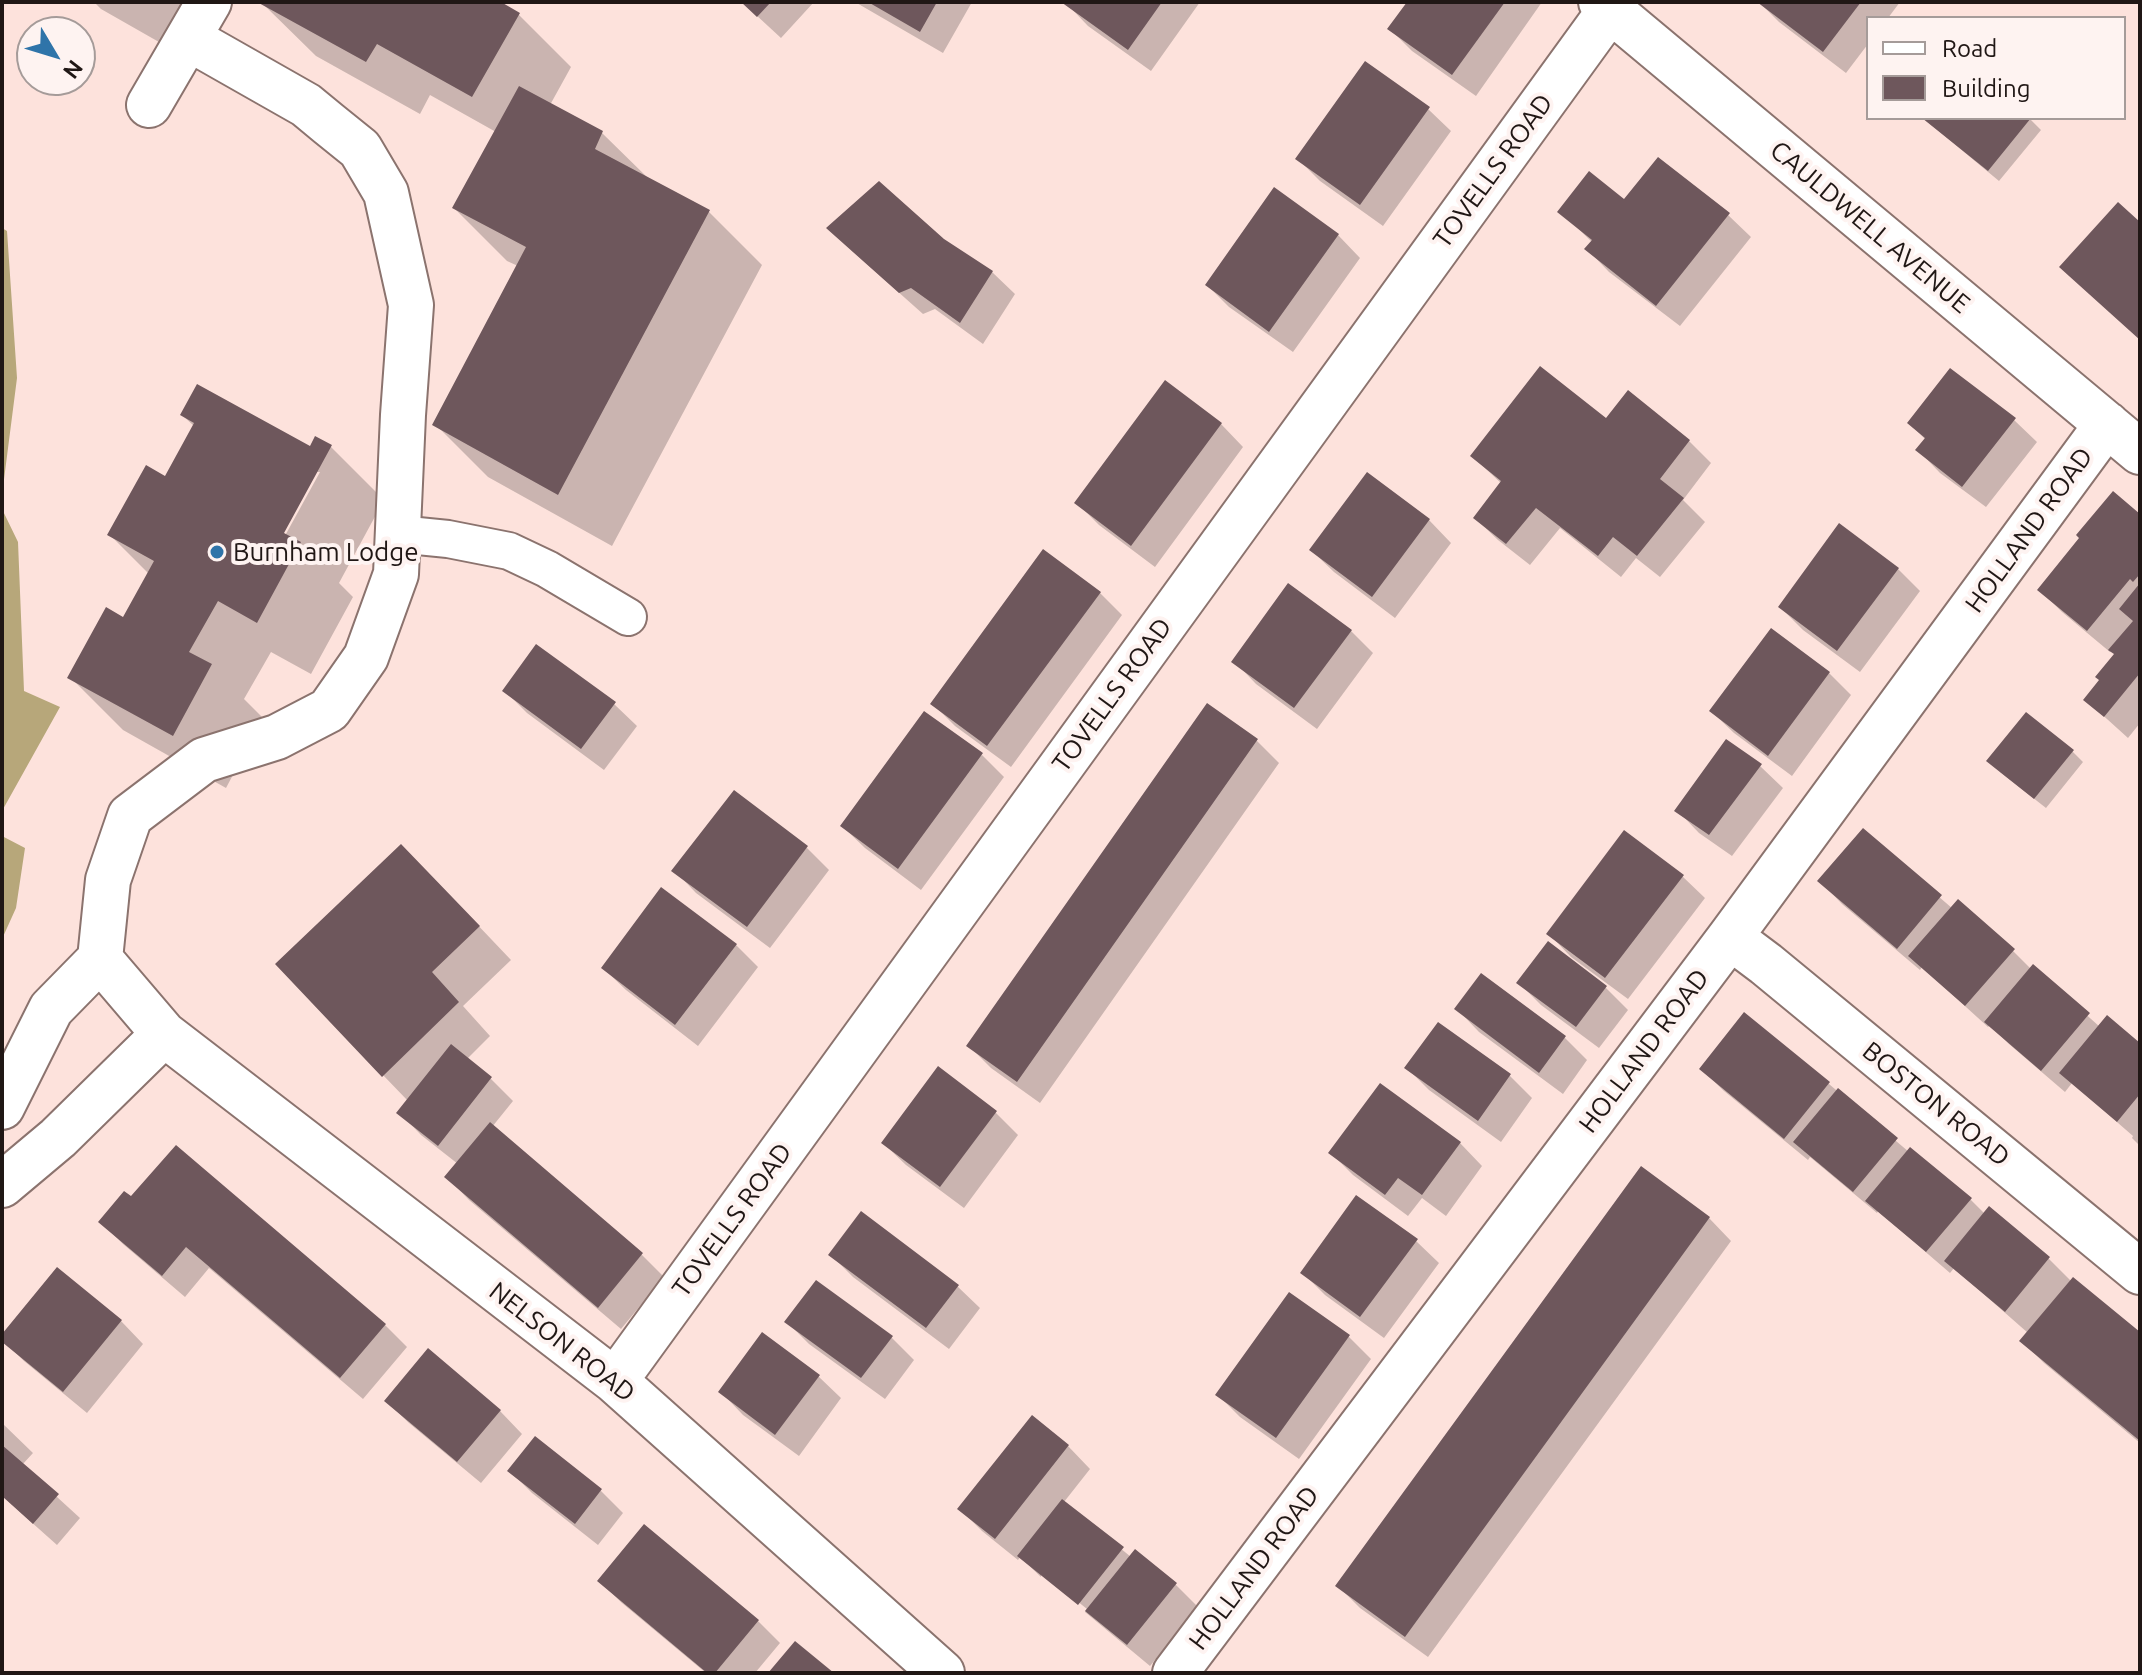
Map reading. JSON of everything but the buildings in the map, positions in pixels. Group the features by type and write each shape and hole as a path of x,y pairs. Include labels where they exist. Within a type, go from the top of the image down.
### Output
{"street":[{"name":"CAULDWELL AVENUE","path":"1605,6 2140,452"},
{"name":"TOVELLS ROAD","path":"615,1381 1605,6"},
{"path":"2,1107 51,1009 100,959 108,880 130,816 204,760 277,737 329,710 366,657 396,574 411,305 386,193 360,149 198,20 149,105"},
{"name":"HOLLAND ROAD","path":"1175,1673 1730,937 2107,424"},
{"name":"BOSTON ROAD","path":"1730,937 2140,1272"},
{"name":"NELSON ROAD","path":"100,959 164,1034 615,1381 942,1673"},
{"path":"2,1185 58,1138 164,1034"}],"lane":[{"path":"398,534 448,539 509,551 547,569 628,617"}],"shaded area":[{"path":"2,228 7,231 17,378 2,495"},
{"path":"2,509 18,542 24,691 60,707 2,811"},
{"path":"2,836 25,848 16,908 2,939"}],"place":[{"name":"Burnham Lodge","path":"217,552"}]}
